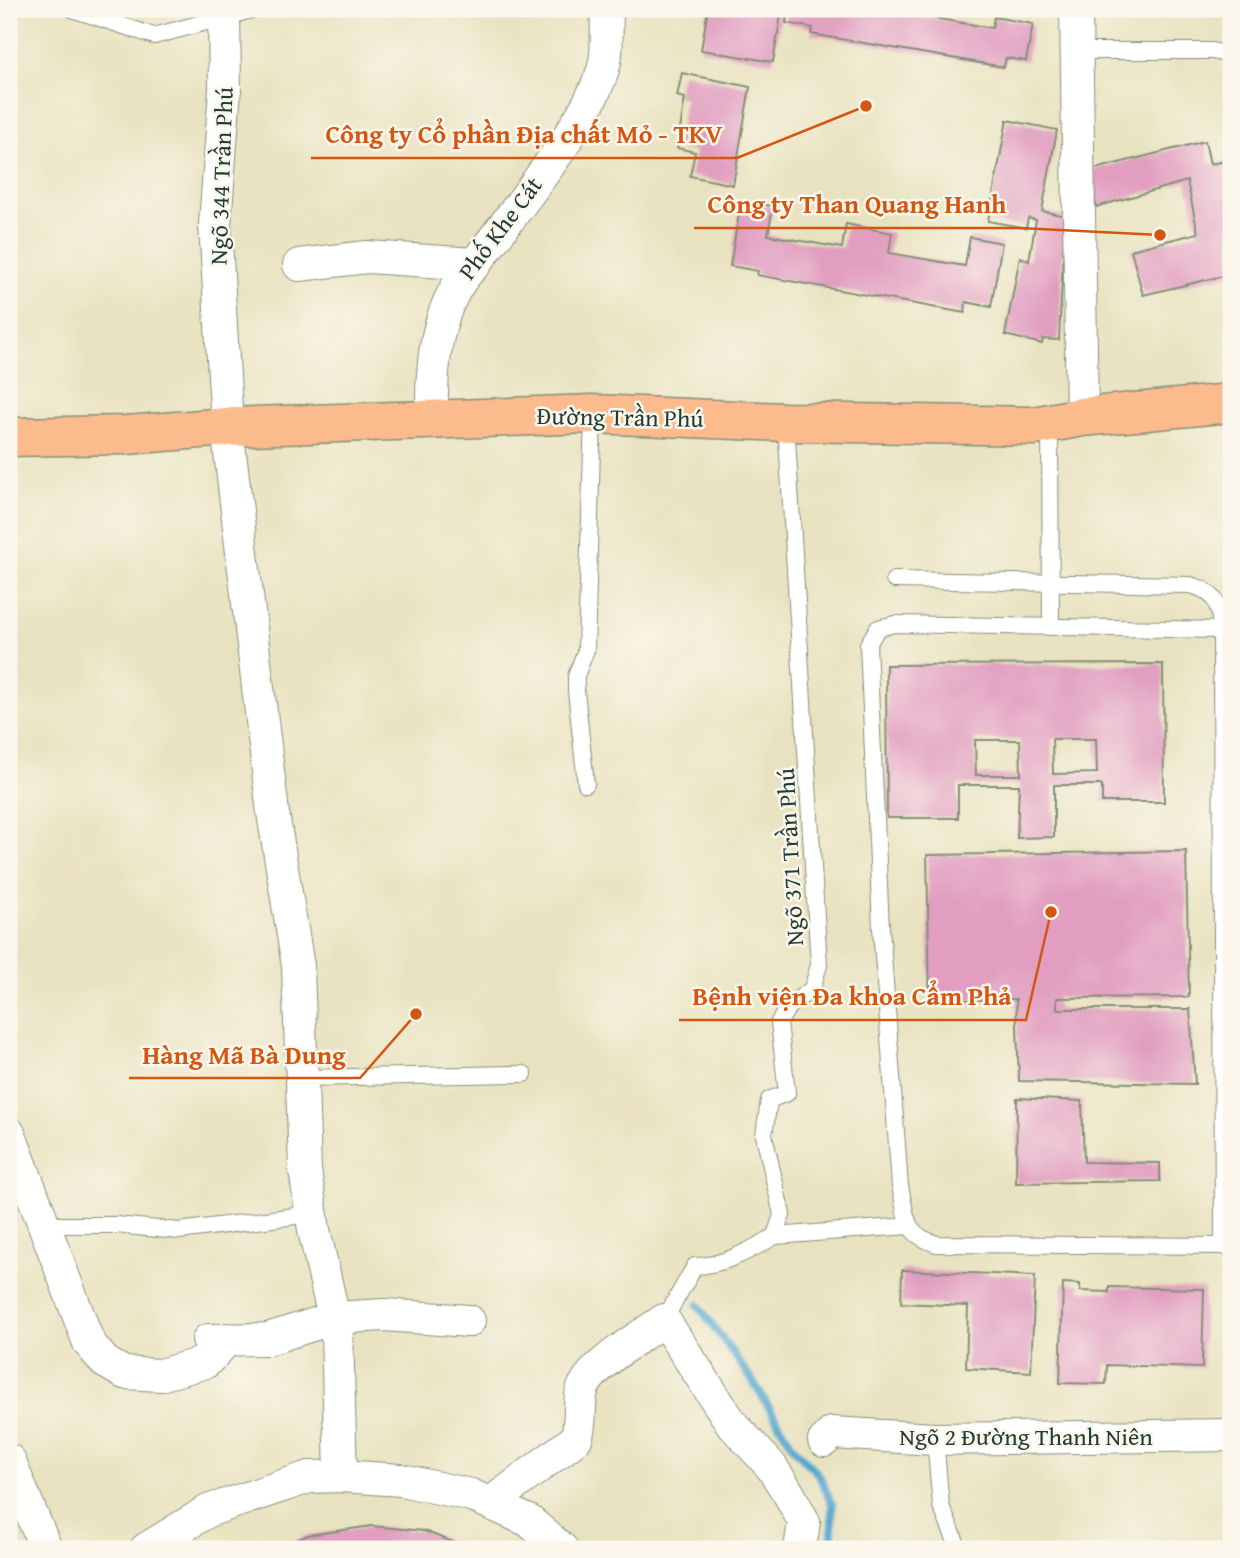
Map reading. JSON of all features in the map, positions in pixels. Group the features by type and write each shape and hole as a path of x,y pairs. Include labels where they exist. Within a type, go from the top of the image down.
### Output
{"main road":[{"name":"Đường Trần Phú","path":"9,437 126,435 227,427 593,414 786,422 1034,426 1066,420 1231,403"}],"street":[{"name":"Phố Khe Cát","path":"432,418 431,382 436,343 461,278 475,264 570,132 605,62 607,9"},
{"path":"1066,420 1076,9"},
{"name":"Ngõ 344 Trần Phú","path":"225,13 225,89 215,224 227,427 271,800 298,966 305,1170 311,1214 334,1318 341,1476"},
{"path":"299,265 367,257 475,264"},
{"path":"9,1133 89,1343 105,1362 124,1373 160,1375 206,1362 217,1340 268,1339 334,1318 384,1315 469,1321"},
{"path":"491,1503 576,1439 581,1426 580,1400 589,1377 664,1320 732,1423 771,1466 789,1494 804,1522 800,1549"},
{"name":"Ngõ 2 Đường Thanh Niên","path":"824,1441 832,1433 935,1439 1231,1435"},
{"path":"9,1460 46,1549"},
{"path":"146,1549 208,1510 309,1477 341,1476 401,1480 471,1495 529,1521 562,1549"}],"lane":[{"path":"72,9 154,36 225,13 255,9"},
{"path":"1077,51 1212,51 1231,55"},
{"path":"586,784 576,676 586,650 593,414"},
{"path":"1051,627 1051,583 1066,420"},
{"name":"Ngõ 371 Trần Phú","path":"775,1236 782,1215 764,1135 769,1100 787,1093 779,1021 789,1006 801,1000 811,989 819,965 786,422"},
{"path":"894,580 1190,585 1206,589 1217,599 1221,630 1227,1246 937,1244 917,1238 908,1226 900,1186 881,928 869,643 878,628 895,624 1221,630"},
{"path":"301,1078 524,1074"},
{"path":"41,1221 56,1225 116,1225 179,1231 311,1214"},
{"path":"664,1320 695,1266 706,1266 747,1252 775,1236 908,1226"},
{"path":"935,1439 941,1506 959,1549"}],"building":[{"path":"708,9 782,9 773,62 701,50"},
{"path":"788,9 881,9 992,28 994,17 1033,24 1026,61 1006,58 1004,67 811,34 813,28 786,23"},
{"path":"682,73 750,87 733,185 690,176 695,152 677,148 685,98 677,96"},
{"path":"1007,120 1057,130 1042,211 1065,216 1059,340 1043,339 1042,344 1005,335 1020,257 1029,261 1036,220 1028,218 1026,228 988,221"},
{"path":"1205,141 1210,164 1231,160 1231,274 1143,295 1131,250 1198,233 1187,181 1096,207 1091,170"},
{"path":"741,201 773,206 768,235 842,248 846,224 892,233 889,253 965,266 970,237 1002,243 991,307 966,302 965,313 757,275 758,271 730,266"},
{"path":"1163,664 1164,802 1102,802 1102,785 1054,785 1054,837 1017,838 1019,785 958,785 958,818 887,818 886,665","holes":["1052,739 1096,739 1097,773 1053,774","975,740 1020,740 1021,775 976,775"]},
{"path":"1186,851 1189,997 1057,998 1057,1009 1190,1009 1195,1084 1019,1081 1016,999 930,1001 927,855"},
{"path":"1017,1098 1082,1101 1084,1162 1160,1163 1160,1181 1016,1183"},
{"path":"902,1270 1035,1276 1031,1372 966,1368 968,1306 901,1303"},
{"path":"1063,1283 1080,1284 1080,1291 1109,1292 1109,1287 1204,1289 1202,1368 1107,1365 1106,1384 1060,1383"},
{"path":"372,1526 424,1531 471,1549 276,1549 308,1535"}],"waterway":[{"path":"698,1305 752,1380 794,1448 819,1475 832,1504 832,1549"}],"place":[{"name":"Công ty Cổ phần Địa chất Mỏ - TKV","path":"866,106"},
{"name":"Công ty Than Quang Hanh","path":"1160,235"},
{"name":"Bệnh viện Đa khoa Cẩm Phả","path":"1051,912"},
{"name":"Hàng Mã Bà Dung","path":"416,1014"}]}
